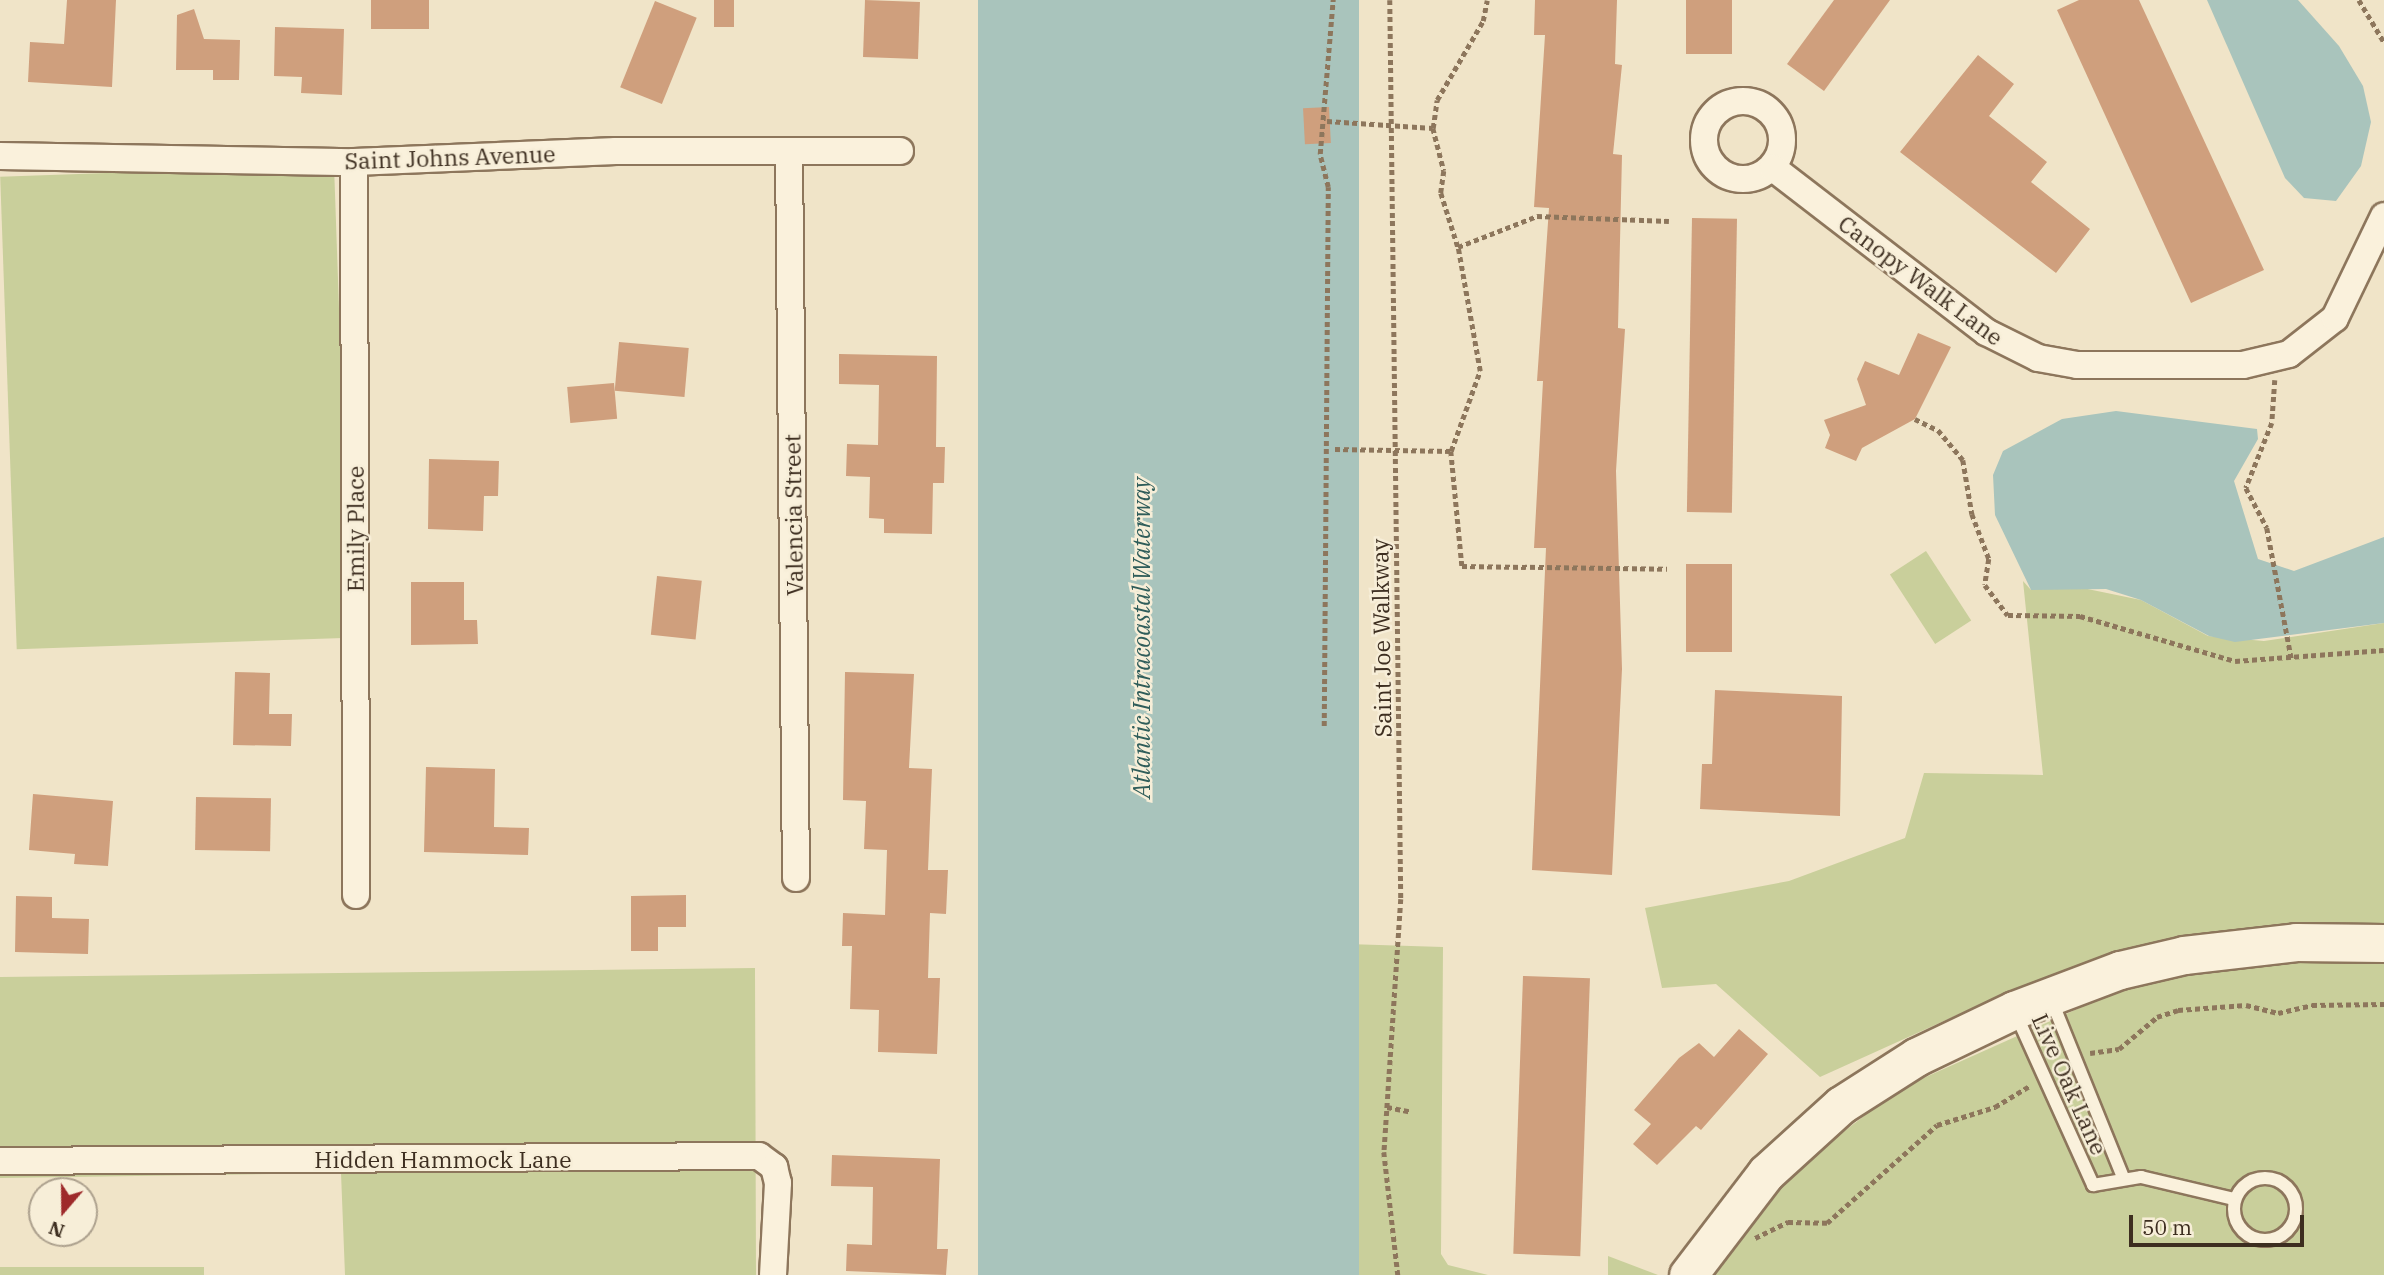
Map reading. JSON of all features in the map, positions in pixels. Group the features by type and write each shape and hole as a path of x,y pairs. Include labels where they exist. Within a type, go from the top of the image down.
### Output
{"street":[{"name":"Saint Johns Avenue","path":"0,156 354,162 616,150 900,151"},
{"name":"Valencia Street","path":"789,151 796,878"},
{"name":"Emily Place","path":"354,162 356,895"},
{"name":"Canopy Walk Lane","path":"1773,168 2015,350 2077,365 2276,359"},
{"path":"2276,359 2315,338 2335,318 2384,216"},
{"path":"1688,1275 1766,1173 1840,1105 1916,1057 2014,1010 2049,995 2184,955 2296,942 2384,943"},
{"name":"Hidden Hammock Lane","path":"0,1161 759,1156 774,1167 778,1183 773,1275"}],"lane":[{"name":"Live Oak Lane","path":"2049,995 2123,1177"},
{"name":"Live Oak Lane","path":"2014,1010 2093,1185 2123,1177 2234,1199"},
{"path":"2276,1179 2297,1203 2295,1220 2286,1233 2255,1239 2241,1229 2234,1199 2245,1185 2276,1179"}],"path":[{"path":"1324,726 1328,187 1320,155 1333,0"},
{"name":"Saint Joe Walkway","path":"1390,0 1394,123 1401,899 1384,1152 1398,1275"},
{"path":"1487,0 1483,21 1437,100 1433,128 1444,171 1441,193 1458,247 1480,371 1451,451 1462,566 1667,569"},
{"path":"2359,0 2384,42"},
{"path":"1327,121 1394,123 1433,128"},
{"path":"1458,247 1536,216 1669,221"},
{"path":"2276,359 2272,423 2246,488 2270,541 2292,661"},
{"path":"1915,419 1938,430 1968,470 1972,514 1989,559 1985,585 1998,609 2018,617 2080,615 2216,657 2292,661 2384,650"},
{"path":"1335,449 1451,451"},
{"path":"1387,1107 1412,1112"}],"green space":[{"path":"334,165 351,638 17,649 0,177"},
{"path":"1926,551 1971,621 1935,644 1890,574"},
{"path":"2023,581 2031,590 2068,585 2141,600 2208,636 2264,641 2384,623 2384,928 2294,925 2173,937 2019,987 1820,1077 1716,984 1662,988 1645,908 1789,881 1905,838 1924,773 2043,775"},
{"path":"1347,944 1443,947 1441,1254 1448,1265 1488,1275 1343,1275"},
{"path":"2384,959 2384,1275 1712,1275 1742,1230 1811,1157 1899,1089 2124,988 2246,964"},
{"path":"755,968 756,1275 345,1275 341,1173 0,1178 0,977"},
{"path":"1608,1256 1658,1275 1608,1275"},
{"path":"0,1267 204,1267 204,1275 0,1275"}],"water":[{"name":"Atlantic Intracoastal Waterway","path":"978,0 1359,0 1359,1275 978,1275"},
{"path":"2207,0 2298,0 2339,46 2363,86 2371,122 2361,166 2336,201 2304,198 2285,178"},
{"path":"2116,411 2257,429 2258,439 2234,481 2258,559 2294,571 2384,537 2384,623 2235,642 2209,636 2141,600 2106,589 2031,590 1995,515 1993,475 2003,451 2062,419"}],"building":[{"path":"67,0 116,0 112,87 28,82 30,42 64,44"},
{"path":"371,0 429,0 429,29 371,29"},
{"path":"714,0 734,0 734,27 714,27"},
{"path":"865,0 920,2 918,59 863,57"},
{"path":"1535,0 1617,0 1615,64 1622,65 1613,154 1622,155 1618,328 1625,329 1616,471 1622,669 1612,875 1532,870 1546,548 1534,548 1543,381 1537,381 1549,208 1534,207 1545,35 1534,35"},
{"path":"1686,0 1732,0 1732,54 1686,54"},
{"path":"1834,0 1890,0 1824,91 1787,64"},
{"path":"2079,0 2139,0 2264,270 2191,303 2057,10"},
{"path":"655,1 697,18 662,104 620,87"},
{"path":"194,9 204,39 240,40 239,80 213,80 213,70 176,70 177,15"},
{"path":"275,27 344,29 342,95 301,93 302,77 274,76"},
{"path":"1978,55 2014,84 1989,116 2047,162 2031,182 2090,229 2056,273 1900,152"},
{"path":"1329,107 1331,143 1305,144 1303,108"},
{"path":"1692,218 1737,219 1732,513 1687,512"},
{"path":"1918,333 1951,347 1915,419 1862,448 1856,461 1825,448 1830,435 1824,420 1866,405 1857,379 1865,361 1899,375"},
{"path":"619,342 689,348 684,397 615,391"},
{"path":"839,354 937,356 936,447 945,447 944,483 933,483 932,534 884,533 884,519 869,518 870,477 846,476 847,444 878,445 879,385 839,384"},
{"path":"614,383 617,419 570,423 567,387"},
{"path":"429,459 499,461 498,496 484,496 483,531 428,529"},
{"path":"1686,564 1732,564 1732,652 1686,652"},
{"path":"657,576 702,581 696,639 651,635"},
{"path":"411,582 464,582 464,620 477,620 478,644 411,645"},
{"path":"235,672 270,673 269,714 292,714 291,746 233,745"},
{"path":"845,672 914,674 909,768 932,769 928,870 948,870 946,914 930,913 928,978 940,978 937,1054 878,1052 879,1010 850,1009 852,946 842,946 843,913 885,915 887,850 864,849 866,801 843,800"},
{"path":"1715,690 1842,696 1840,816 1700,809 1702,764 1712,764"},
{"path":"426,767 495,769 494,827 529,828 528,855 424,852"},
{"path":"33,794 113,801 108,866 74,864 75,854 29,850"},
{"path":"196,797 271,798 270,851 195,850"},
{"path":"686,895 686,927 658,927 658,951 631,951 631,896"},
{"path":"16,896 52,897 52,918 89,919 88,954 15,952"},
{"path":"1523,976 1590,978 1580,1256 1513,1254"},
{"path":"1739,1029 1768,1054 1701,1130 1696,1126 1657,1165 1633,1144 1651,1124 1634,1110 1679,1058 1699,1043 1714,1057"},
{"path":"832,1155 940,1159 937,1249 948,1249 946,1275 846,1271 847,1244 872,1245 873,1187 831,1186"}]}
